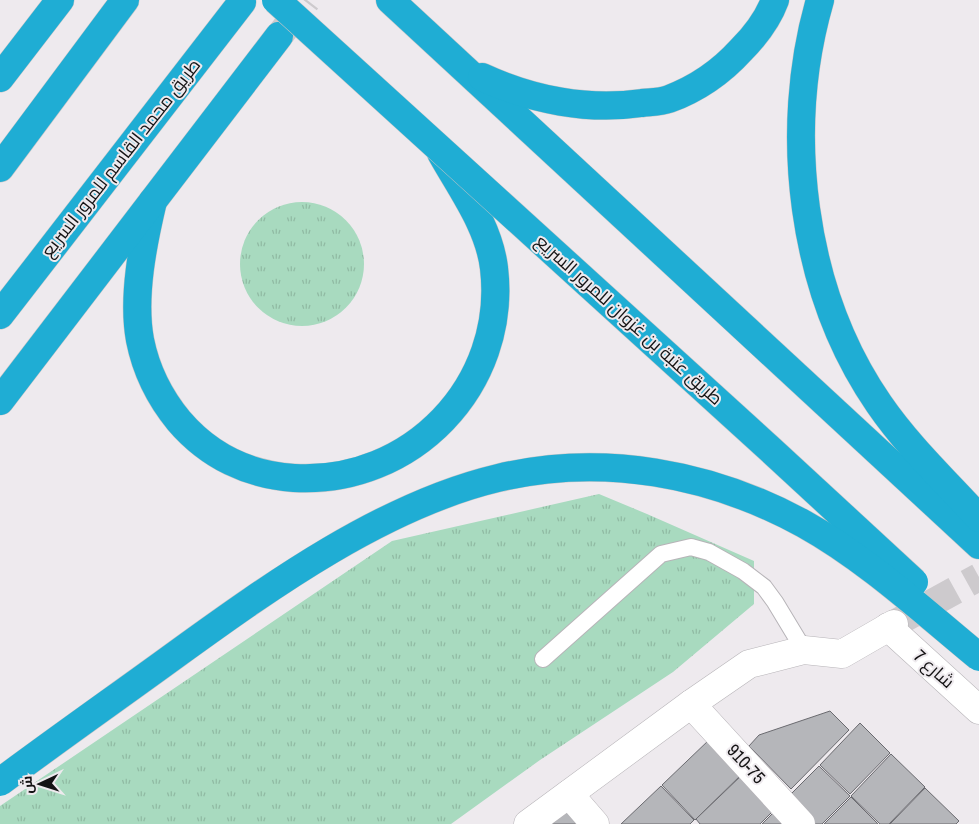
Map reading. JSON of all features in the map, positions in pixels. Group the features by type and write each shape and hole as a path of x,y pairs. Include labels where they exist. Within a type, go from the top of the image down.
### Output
{"highway":[{"path":"0,78 60,0"},
{"path":"0,168 125,0"},
{"name":"طريق عتبة بن غزوان للمرور السريع","path":"276,0 771,450 979,643"},
{"path":"390,0 979,545"},
{"path":"466,70 504,87 544,99 584,105 626,106 667,100 699,85 728,64 753,38 775,0"},
{"path":"820,0 807,59 803,105 802,152 804,198 811,244 822,285 844,343 860,374 879,404 900,432 979,518"},
{"name":"طريق محمد القاسم للمرور السريع","path":"0,315 242,2"},
{"path":"0,401 279,36"},
{"path":"153,201 140,269 138,304 140,338 144,358 152,377 172,413 200,442 216,454 233,463 269,475 288,478 309,479 337,476 371,467 390,459 428,434 446,418 462,398 475,377 484,354 492,324 495,288 494,267 482,226 436,145"},
{"path":"0,782 230,614 336,548 390,518 461,489 497,478 538,470 608,467 653,471 698,481 748,498 802,523 831,540 860,560 979,657"},
{"path":"0,775 30,760"}],"street":[{"name":"شارع 7","path":"804,650 842,654 891,626 979,710"},
{"path":"528,824 691,704 749,664 804,650"},
{"name":"910-75","path":"691,704 802,824"},
{"path":"569,794 595,824"}],"lane":[{"path":"543,659 661,554 691,547 709,552 726,561 764,587 804,650"}],"green space":[{"path":"302,202 326,206 346,220 360,240 364,264 360,288 346,308 326,322 302,326 278,322 258,308 244,288 240,264 244,240 258,220 278,206"},
{"path":"599,494 754,561 754,604 673,672 540,760 451,824 0,824 0,806 392,541"}],"building":[{"path":"830,711 849,730 791,789 749,746 759,735"},
{"path":"860,723 890,753 850,794 820,765"},
{"path":"710,739 743,773 695,820 662,785"},
{"path":"891,754 925,787 889,824 880,824 851,796"},
{"path":"819,766 850,796 822,824 815,824 788,797"},
{"path":"743,774 776,808 760,824 700,824 696,819"},
{"path":"661,786 694,820 690,824 621,824"},
{"path":"925,788 959,821 956,824 890,824"},
{"path":"851,797 878,824 824,824"},
{"path":"566,808 581,824 550,824"},
{"path":"777,809 792,824 762,824"}],"tunnel":[{"path":"280,35 307,0"},
{"path":"894,624 979,577"}]}
